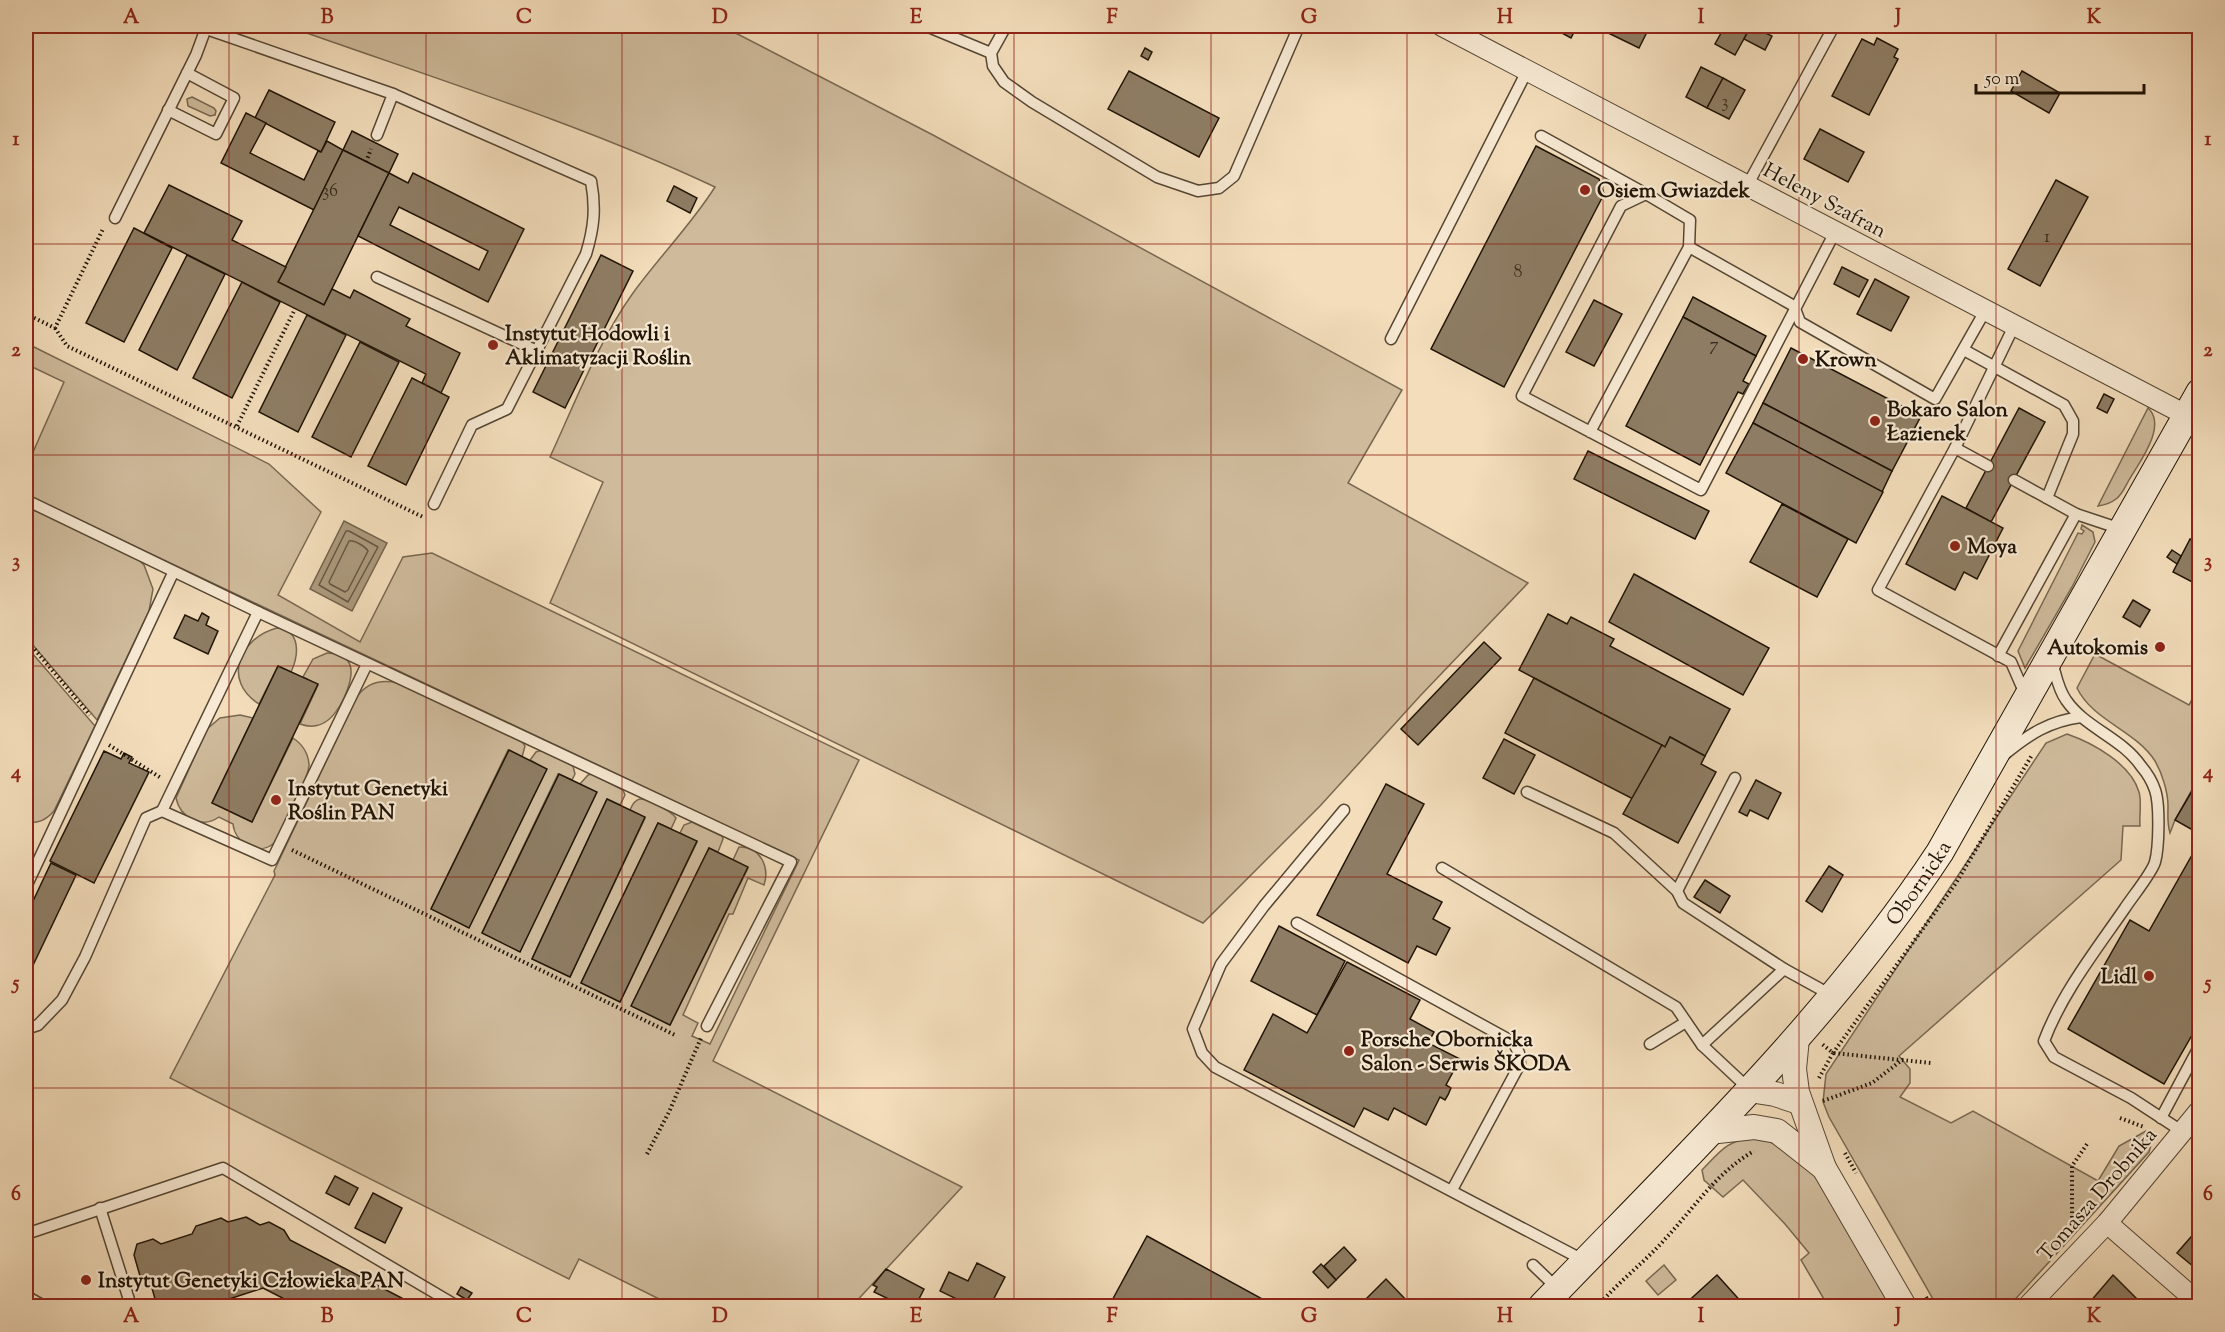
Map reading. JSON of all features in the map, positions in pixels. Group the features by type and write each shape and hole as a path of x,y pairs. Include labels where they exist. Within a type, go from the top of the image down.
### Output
{"main road":[{"name":"Obornicka","path":"1546,1302 1801,1033 1912,896 1989,767 2050,654 2199,392"}],"street":[{"name":"Heleny Szafran","path":"1442,26 2186,415"},
{"path":"1801,1033 1794,1069 1808,1103 1807,1116 1824,1168 1904,1306"},
{"path":"1749,1090 1808,1103"},
{"path":"1749,1090 1769,1138"},
{"name":"Tomasza Drobnika","path":"2028,1306 2107,1223 2199,1110"},
{"path":"1709,1132 1754,1127 1769,1138 1824,1168"},
{"path":"2107,1223 2199,1304"}],"lane":[{"path":"926,26 991,53"},
{"path":"1006,26 991,53 993,66 1004,82 1032,102 1157,177 1198,191 1219,188 1234,176 1299,26"},
{"path":"1748,186 1834,26"},
{"path":"115,218 187,73 202,27 393,94 591,181 594,221 586,254 507,409 472,425 434,504"},
{"path":"1391,339 1527,71"},
{"path":"168,110 216,134 234,98 187,73"},
{"path":"377,135 393,94"},
{"path":"1541,136 1690,220 1689,247 1590,432"},
{"path":"1646,194 1621,206 1522,396 1701,490 1834,232"},
{"path":"1689,247 1794,306 1800,322 1935,399 1985,311"},
{"path":"377,277 537,351"},
{"path":"2014,326 1955,448 1878,590 2011,662 2026,698"},
{"path":"1964,350 2064,405 2073,421 2073,434 2047,498"},
{"path":"1955,448 1988,466"},
{"path":"2014,480 2076,514 2121,529"},
{"path":"26,500 145,556 173,573 791,862 707,1026"},
{"path":"1998,656 2076,514"},
{"path":"26,887 173,573"},
{"path":"26,1029 38,1025 62,1000 85,957 146,818 162,811 258,612"},
{"path":"2050,654 2062,694 2080,717 2106,733 2136,758 2156,791 2158,809 2155,864 2073,987 2044,1041 2054,1057 2131,1098 2183,1132"},
{"path":"162,811 272,860 367,664"},
{"path":"1989,767 2037,729 2063,719 2080,717"},
{"path":"1677,891 1735,777"},
{"path":"1527,792 1614,833 1677,891 1683,903 1784,969 1833,996"},
{"path":"1344,810 1264,906 1221,964 1193,1029 1202,1053 1215,1067 1586,1261"},
{"path":"1442,868 1676,1007 1702,1044 1749,1090"},
{"path":"1297,924 1513,1042 1519,1053 1520,1064 1452,1190"},
{"path":"1702,1044 1784,969"},
{"path":"1650,1044 1686,1022"},
{"path":"2161,1118 2199,1045"},
{"path":"26,1234 223,1168 452,1303 450,1306"},
{"path":"100,1208 131,1306"},
{"path":"1533,1265 1546,1302"},
{"path":"26,1296 44,1306"}],"path":[{"path":"26,31 28,26"},
{"path":"55,328 104,227 115,218"},
{"path":"237,426 295,309"},
{"path":"26,314 55,328 67,346 427,519 434,504"},
{"path":"26,639 98,732 174,786"},
{"path":"280,845 675,1035"},
{"path":"646,1154 669,1112 707,1026"},
{"path":"1801,1033 1833,1053 1931,1063"},
{"path":"1817,1083 1833,1053"},
{"path":"1808,1103 1872,1083 1902,1060"},
{"path":"1598,1306 1619,1282 1665,1240 1706,1191 1740,1159 1769,1138"},
{"path":"2072,1241 2072,1166 2087,1144"},
{"path":"1844,1152 1862,1182"},
{"path":"1926,1296 1932,1306"}],"shaded area":[{"path":"287,26 722,26 933,135 1402,390 1348,483 1528,583 1420,696 1320,806 1203,923 550,603 603,482 550,457 588,373 620,312 696,215 715,187 556,121"},
{"path":"192,97 214,108 215,115 210,116 188,106 187,99"},
{"path":"26,343 269,464 321,512 278,595 360,642 403,557 432,553 859,760 713,1061 962,1187 852,1306 673,1306 579,1259 569,1279 170,1078 275,875 274,871 356,698 374,683 398,683 522,741 525,746 522,757 508,750 431,909 546,769 530,760 536,752 542,750 573,766 575,774 572,780 558,774 482,933 520,951 580,784 592,774 623,790 625,795 620,805 607,799 532,959 570,977 645,818 630,810 633,805 637,800 644,799 674,815 676,818 671,829 658,823 581,983 620,1002 697,842 680,833 684,825 692,822 722,836 718,852 709,848 632,1006 670,1025 748,868 733,860 739,847 753,850 758,854 766,871 764,885 748,878 733,914 729,914 683,1015 698,1023 692,1036 710,1044 799,860 26,495 26,468 64,382 26,364"},
{"path":"2148,408 2155,425 2144,455 2120,495 2112,502 2098,506"},
{"path":"26,510 37,511 139,560 144,565 153,589 149,611 97,720 26,637"},
{"path":"2082,525 2093,532 2095,542 2025,668 2018,651 2078,533 2082,534 2084,531 2081,529"},
{"path":"277,628 285,630 294,638 296,658 291,672 278,666 259,704 248,695 241,684 238,672 240,661 245,650 253,641"},
{"path":"26,646 95,726 54,811 38,822 26,822"},
{"path":"327,653 337,654 349,662 350,683 332,717 315,726 300,724 318,685 303,677 313,659"},
{"path":"2095,654 2189,705 2199,686 2199,777 2170,833 2166,789 2155,761 2137,741 2093,709 2077,688"},
{"path":"240,715 253,718 212,803 252,822 293,738 304,749 309,764 305,780 277,839 273,844 260,849 242,842 233,824 219,817 199,822 187,816 178,805 176,798 207,729 220,718"},
{"path":"2067,734 2099,749 2128,772 2139,792 2140,826 2123,826 2121,860 1899,1056 1910,1069 1910,1083 1900,1097 1951,1123 1973,1111 2098,1181 2119,1146 2146,1131 2151,1146 2149,1152 2009,1306 1937,1306 1829,1117 1823,1102 1826,1074 2046,743"},
{"path":"1756,1136 1792,1155 1821,1183 1891,1306 1828,1306 1801,1260 1809,1253 1743,1180 1723,1197 1704,1180 1702,1170 1720,1151 1738,1141"},
{"path":"1664,1265 1676,1280 1658,1295 1646,1281"}],"water":[{"path":"344,521 387,543 352,611 310,589"}],"building":[{"path":"1549,26 1577,26 1571,38"},
{"path":"1577,26 1589,26 1585,33 1576,28"},
{"path":"1594,26 1650,26 1639,48"},
{"path":"1725,26 1751,26 1735,55 1715,44"},
{"path":"1751,26 1772,36 1765,50 1744,39"},
{"path":"1877,38 1898,49 1894,57 1898,59 1869,115 1832,96 1862,39 1874,45"},
{"path":"1145,48 1152,52 1148,60 1141,56"},
{"path":"1701,67 1723,78 1707,108 1686,97"},
{"path":"1129,71 1219,118 1199,157 1108,109"},
{"path":"2022,71 2060,93 2049,113 2011,91"},
{"path":"1723,78 1745,90 1729,119 1707,108"},
{"path":"269,90 335,122 321,152 255,118"},
{"path":"246,113 266,123 250,153 304,180 318,151 321,152 327,141 343,150 314,210 221,163"},
{"path":"1820,129 1864,152 1848,182 1804,159"},
{"path":"352,131 398,154 389,173 343,150"},
{"path":"1536,146 1599,179 1604,194 1504,387 1431,349"},
{"path":"343,150 389,173 324,305 278,282"},
{"path":"389,173 408,183 413,173 524,229 488,302 358,236","holes":["399,207 488,251 479,270 390,225"]},
{"path":"2056,180 2088,197 2040,286 2008,269"},
{"path":"169,185 242,221 232,240 286,267 278,282 324,305 332,289 350,298 354,290 410,319 406,326 460,353 441,393 422,383 426,374 144,233"},
{"path":"674,186 697,198 690,213 667,201"},
{"path":"134,228 172,248 124,342 86,323"},
{"path":"187,255 225,274 177,370 139,350"},
{"path":"601,255 633,271 565,408 533,392"},
{"path":"1842,267 1868,280 1859,297 1834,284"},
{"path":"1875,279 1909,297 1891,331 1857,314"},
{"path":"242,282 280,302 232,398 193,378"},
{"path":"1693,297 1766,336 1756,356 1683,317"},
{"path":"1594,300 1622,314 1594,366 1566,352"},
{"path":"307,315 346,335 298,432 259,412"},
{"path":"1683,317 1756,356 1743,381 1749,384 1743,394 1738,392 1700,465 1626,426"},
{"path":"360,342 399,362 351,457 312,437"},
{"path":"1791,348 1921,416 1892,471 1763,403"},
{"path":"412,378 449,397 406,485 368,466"},
{"path":"2104,394 2114,399 2107,413 2097,408"},
{"path":"1763,403 1892,471 1882,492 1753,423"},
{"path":"2019,408 2045,422 1991,522 1966,508"},
{"path":"1753,423 1883,492 1856,543 1726,473"},
{"path":"1588,451 1709,511 1695,539 1574,479"},
{"name":"Moya","path":"1942,496 2003,528 1977,579 1964,572 1955,590 1906,564"},
{"path":"1782,504 1848,539 1817,597 1750,562"},
{"path":"2190,539 2200,545 2200,586 2173,572"},
{"path":"2172,550 2181,556 2177,564 2167,557"},
{"path":"1634,574 1769,648 1743,695 1609,622"},
{"path":"2133,600 2150,610 2140,627 2123,617"},
{"path":"202,613 209,617 206,625 218,631 208,654 174,638 185,615 198,621"},
{"path":"1548,614 1567,624 1571,617 1614,639 1610,646 1730,709 1705,756 1670,737 1665,747 1519,670"},
{"path":"1484,642 1501,658 1418,745 1401,729"},
{"path":"278,666 318,684 252,822 212,803"},
{"path":"1534,678 1662,745 1633,799 1505,733"},
{"path":"1670,737 1705,756 1701,764 1716,772 1678,843 1623,814 1662,745 1665,747"},
{"path":"1504,739 1535,755 1514,794 1483,778"},
{"path":"509,750 547,769 469,928 431,909"},
{"path":"104,751 121,759 124,753 132,757 129,763 149,772 94,883 50,861"},
{"path":"559,774 597,792 520,952 482,933"},
{"path":"1756,780 1781,793 1768,819 1750,810 1747,816 1739,812"},
{"path":"1386,784 1424,804 1387,874 1442,902 1433,919 1450,928 1436,955 1417,946 1408,963 1317,915"},
{"path":"2192,791 2200,795 2198,833 2175,820"},
{"path":"607,799 645,817 570,977 532,959"},
{"path":"658,823 697,841 620,1002 581,983"},
{"path":"709,848 748,867 670,1025 631,1006"},
{"name":"Lidl","path":"2196,848 2200,850 2200,1021 2164,1084 2068,1029 2130,920 2149,931"},
{"path":"51,863 76,875 26,980 26,916"},
{"path":"1829,866 1843,875 1822,912 1806,901"},
{"path":"1705,880 1730,896 1720,913 1694,897"},
{"path":"1279,926 1345,961 1317,1015 1251,981"},
{"name":"Porsche Obornicka Salon - Serwis ŠKODA","path":"1347,962 1420,1000 1410,1019 1434,1032 1428,1043 1460,1059 1446,1085 1451,1088 1448,1095 1445,1100 1440,1097 1426,1125 1394,1108 1388,1120 1364,1108 1354,1127 1244,1070 1273,1014 1307,1033"},
{"path":"335,1176 358,1188 349,1205 326,1193"},
{"path":"373,1193 402,1208 385,1243 355,1228"},
{"path":"246,1217 260,1225 269,1222 284,1230 290,1240 417,1306 298,1306 263,1288 226,1300 228,1306 157,1306 150,1281 140,1276 134,1255 137,1244 153,1239 161,1244 192,1234 196,1226 221,1218 228,1222"},
{"path":"2197,1230 2200,1232 2200,1272 2177,1253"},
{"path":"1147,1236 1275,1306 1109,1306"},
{"path":"1344,1247 1356,1260 1336,1280 1324,1266"},
{"path":"977,1263 1005,1277 990,1306 971,1306 940,1291 949,1272 968,1281"},
{"path":"1321,1264 1336,1280 1328,1288 1313,1272"},
{"path":"886,1269 924,1289 919,1299 932,1306 903,1306 874,1292 877,1287 873,1285"},
{"path":"1717,1275 1745,1306 1683,1306"},
{"path":"2113,1275 2140,1302 2136,1306 2095,1306 2090,1302"},
{"path":"1386,1279 1407,1301 1401,1306 1373,1306 1366,1299"},
{"path":"461,1287 472,1293 467,1300 457,1294"}],"place":[{"name":"Osiem Gwiazdek","path":"1585,190"},
{"name":"Instytut Hodowli i Aklimatyzacji Roślin","path":"493,345"},
{"name":"Krown","path":"1803,359"},
{"name":"Bokaro Salon Łazienek","path":"1875,421"},
{"name":"Moya","path":"1955,546"},
{"name":"Autokomis","path":"2160,647"},
{"name":"Instytut Genetyki Roślin PAN","path":"276,800"},
{"name":"Lidl","path":"2149,976"},
{"name":"Porsche Obornicka Salon - Serwis ŠKODA","path":"1349,1051"},
{"name":"Instytut Genetyki Człowieka PAN","path":"86,1280"}]}
